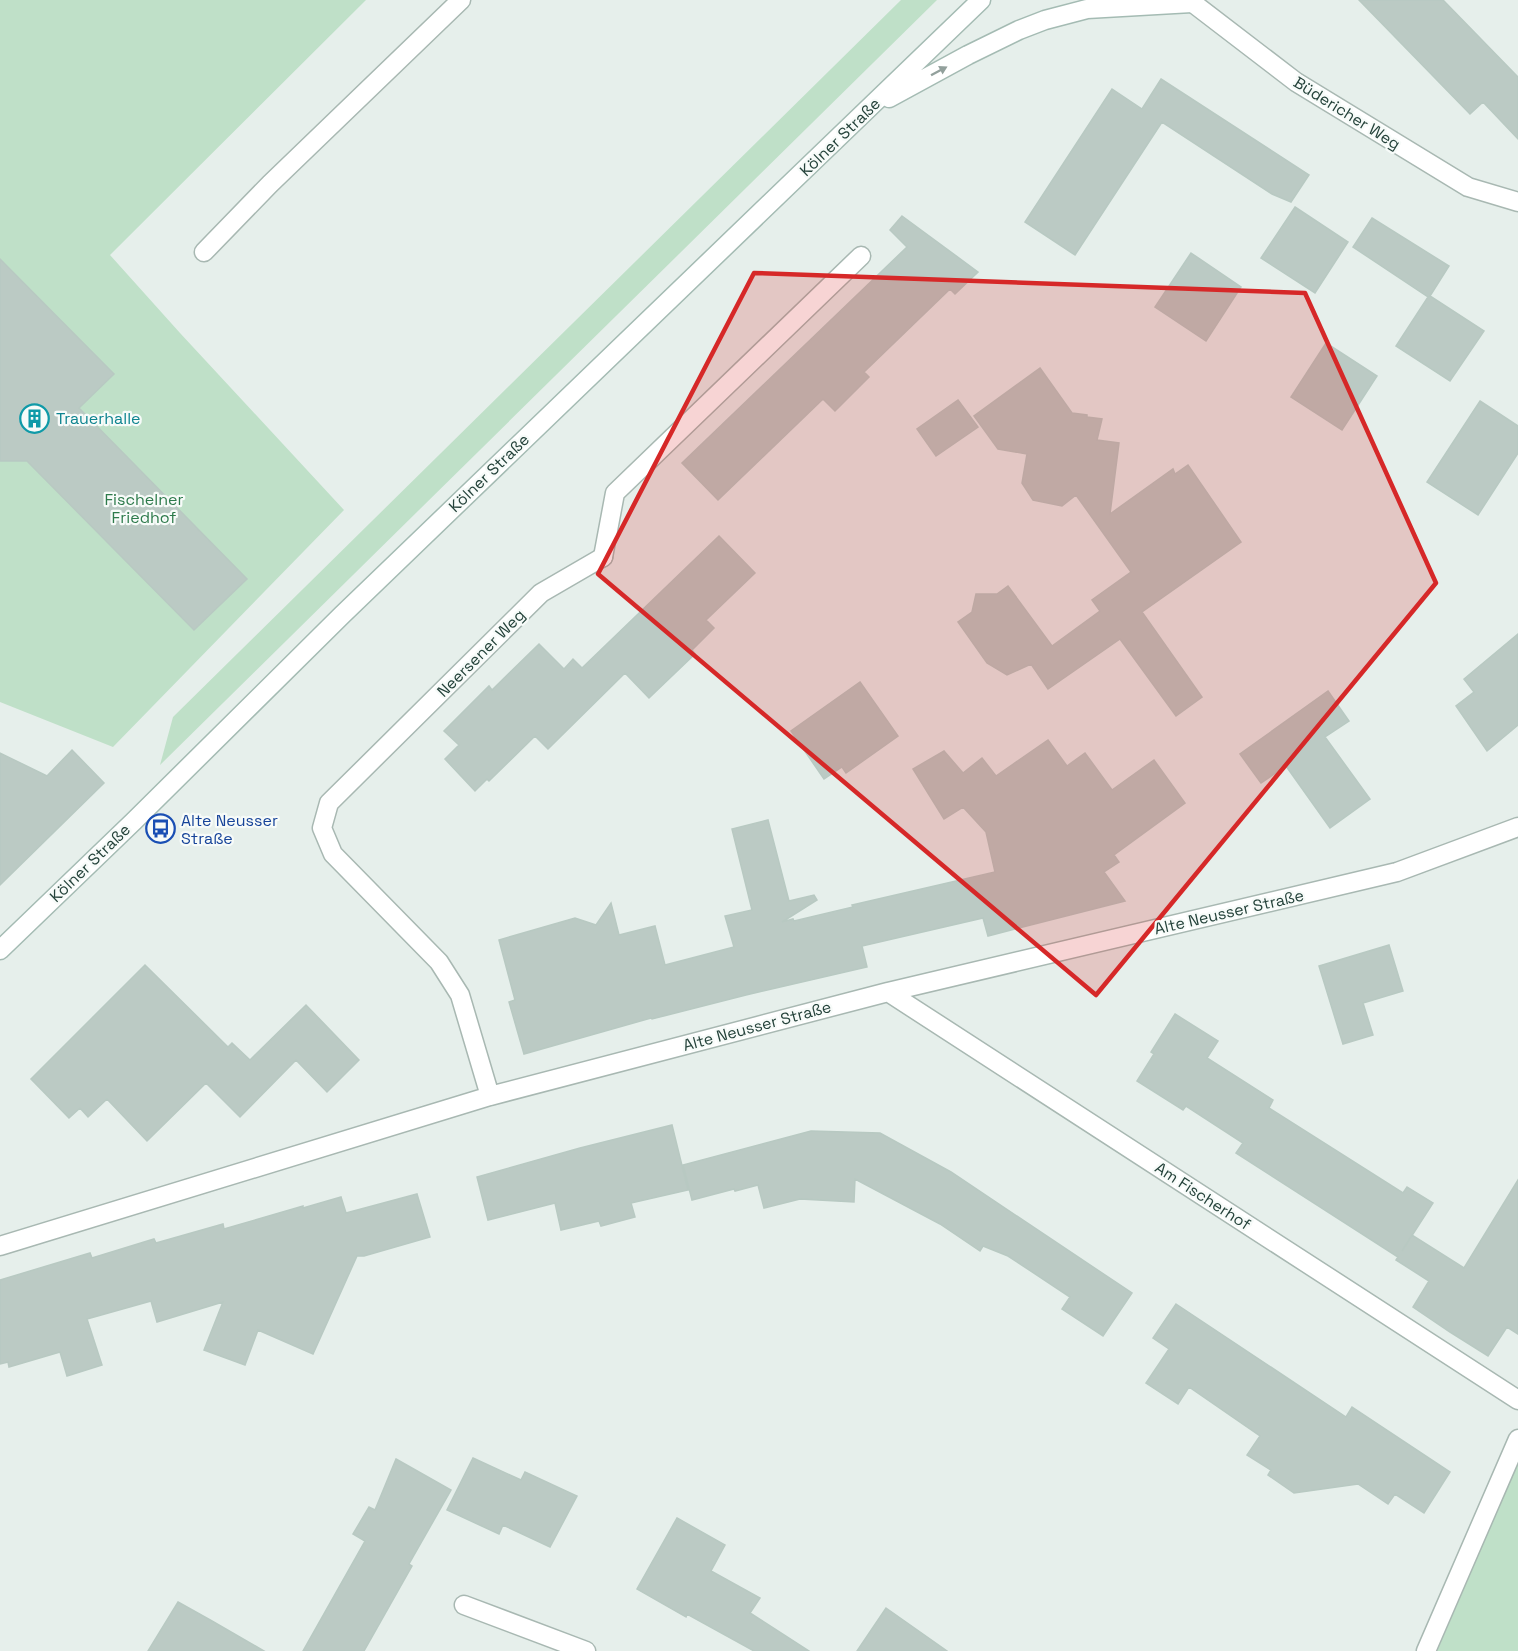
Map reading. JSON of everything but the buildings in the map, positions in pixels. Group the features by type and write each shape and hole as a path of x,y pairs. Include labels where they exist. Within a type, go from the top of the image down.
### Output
{"street":[{"path":"204,252 270,184 461,0"},
{"name":"Kölner Straße","path":"0,950 385,574 981,0"},
{"path":"869,109 968,55 1045,20 1087,9 1191,1"},
{"name":"Büdericher Weg","path":"1191,1 1296,82 1468,187 1518,202"},
{"name":"Neersener Weg","path":"490,1096 460,995 439,962 333,854 322,828 329,803 541,593 603,557 615,493 861,256"},
{"name":"Alte Neusser Straße","path":"0,1246 490,1096 888,992 1397,872 1518,827"},
{"name":"Am Fischerhof","path":"888,992 1518,1400"},
{"path":"1426,1651 1518,1439"},
{"path":"465,1605 586,1651"}],"highlighted area":[{"path":"754,273 1305,293 1436,583 1096,995 598,574"}],"green space":[{"name":"Fischelner Friedhof","path":"0,0 366,0 110,255 344,510 113,747 0,702"},
{"path":"901,0 937,0 160,765 173,717"},
{"path":"1518,1463 1518,1651 1437,1651"}],"place":[{"name":"Trauerhalle","path":"35,418"},
{"name":"Alte Neusser Straße","path":"160,829"}]}
